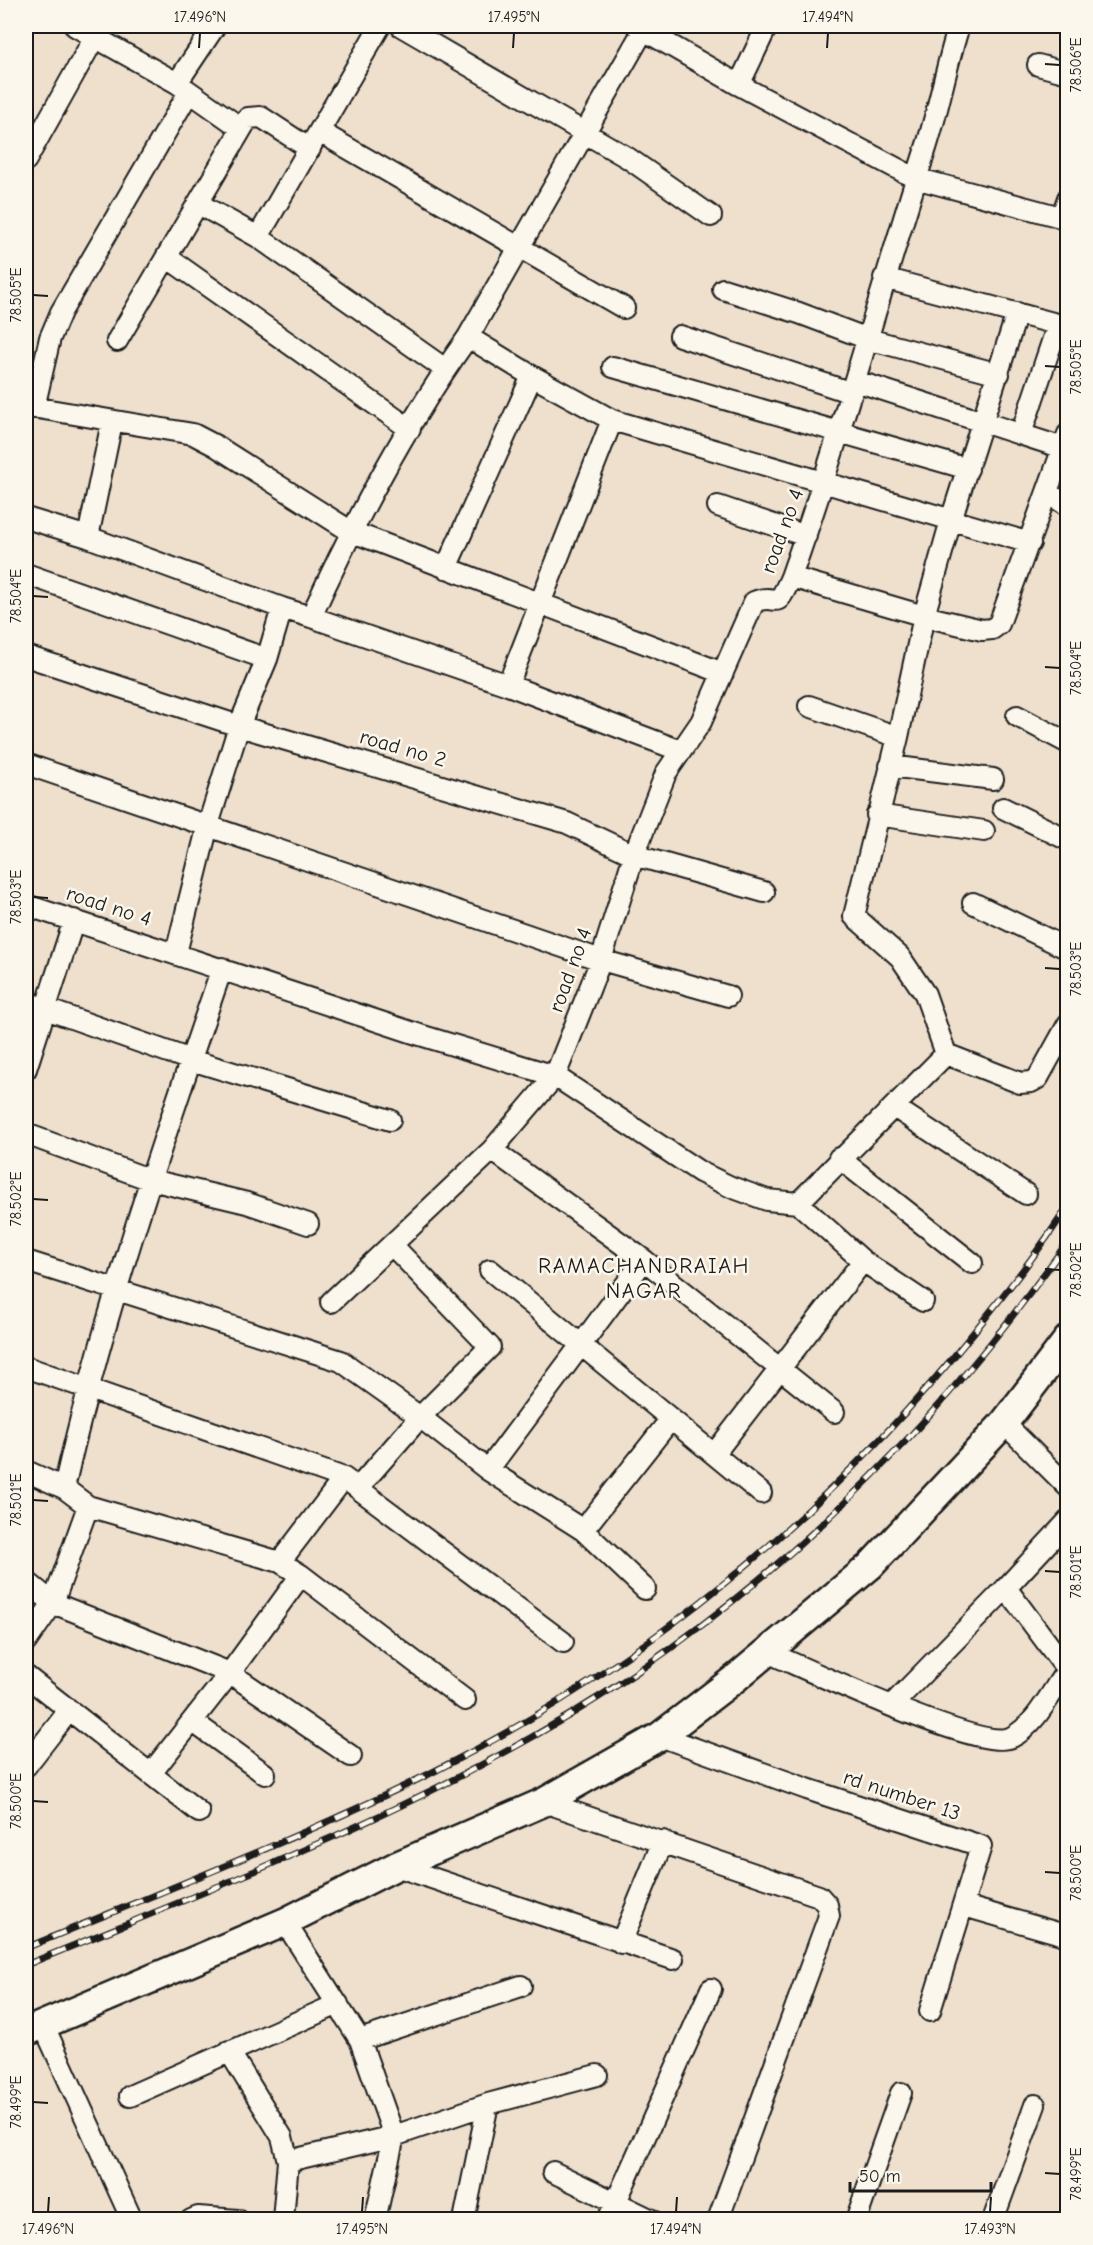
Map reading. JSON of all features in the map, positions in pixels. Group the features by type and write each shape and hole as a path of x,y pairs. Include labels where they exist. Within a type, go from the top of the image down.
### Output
{"street":[{"path":"75,26 98,31 241,128"},
{"path":"215,26 61,312 44,358 30,407 193,434 216,446 350,531 723,673"},
{"path":"258,237 380,26"},
{"path":"401,26 628,158 711,216"},
{"path":"739,86 767,26"},
{"path":"311,617 350,531 445,369 468,337 641,27 739,86 915,178 1064,218 1068,198"},
{"name":"road no 4","path":"330,1302 393,1246 492,1150 555,1076 601,960 634,855 666,773 701,722 754,602 777,602 782,598 791,578 825,482 884,278 929,138 955,27"},
{"path":"26,160 98,31"},
{"path":"1038,65 1068,73"},
{"path":"117,340 168,258 241,128 248,118 261,117 315,140 519,248 624,308"},
{"path":"199,204 258,237 445,369"},
{"path":"168,258 410,429"},
{"path":"884,278 1063,326 1021,434"},
{"path":"723,289 799,313 868,339 999,374"},
{"path":"1017,313 951,520 924,616 898,737 854,916 900,957 925,994 946,1054 1020,1083 1030,1082 1038,1078 1068,1024"},
{"path":"680,336 854,387 984,421 1021,434 1065,441 999,624 992,629 981,630 924,616 791,578"},
{"path":"468,337 532,376 612,420 1030,543"},
{"path":"613,367 839,430 968,469"},
{"path":"446,568 532,376"},
{"path":"508,685 612,420"},
{"path":"88,537 112,422"},
{"path":"1048,493 1068,506"},
{"path":"718,506 806,536"},
{"path":"26,518 88,537 282,608 508,685 681,751"},
{"path":"26,574 267,659"},
{"path":"176,953 208,825 239,726 267,659 282,608"},
{"name":"road no 2","path":"26,656 239,726 567,823 634,855 765,892"},
{"path":"809,706 898,737"},
{"path":"1017,716 1068,743"},
{"path":"26,764 601,960 728,996"},
{"path":"890,766 993,779"},
{"path":"1003,808 1068,840"},
{"path":"877,815 984,831"},
{"path":"973,903 1068,949"},
{"name":"road no 4","path":"26,905 420,1035 555,1076 700,1172 731,1187 767,1200 798,1203"},
{"path":"26,1069 35,1005 74,920"},
{"path":"64,1488 87,1388 116,1289 222,968"},
{"path":"35,1005 191,1060 390,1120"},
{"path":"923,1300 863,1261 798,1203 839,1158 946,1054"},
{"path":"894,1107 1026,1194"},
{"path":"26,1134 151,1180 247,1203 308,1224"},
{"path":"492,1150 644,1260 834,1412"},
{"path":"839,1158 972,1263"},
{"path":"280,1562 351,1483 490,1347 393,1246"},
{"path":"488,1470 644,1260"},
{"path":"26,1261 341,1361 420,1417 488,1470 583,1530 645,1589"},
{"path":"714,1454 863,1261"},
{"path":"490,1270 761,1493"},
{"path":"132,2220 34,2028 285,1922 396,1866 544,1802 660,1736 767,1652 870,1566 1004,1422 1068,1339"},
{"path":"26,1367 351,1483 563,1642"},
{"path":"583,1530 670,1420"},
{"path":"1004,1422 1068,1487"},
{"path":"26,1471 64,1488 88,1506 280,1562 301,1575 465,1700"},
{"path":"26,1642 53,1603 88,1506"},
{"path":"892,1705 1068,1521"},
{"path":"152,1772 231,1673 301,1575"},
{"path":"26,1581 53,1603 231,1673 351,1756"},
{"path":"767,1652 892,1705 973,1735 1000,1741 1013,1737 1029,1723 1067,1671 1006,1588"},
{"path":"26,1676 68,1712 152,1772 199,1812"},
{"path":"26,1766 68,1712"},
{"path":"192,1721 266,1774"},
{"name":"rd number 13","path":"660,1736 807,1789 981,1846 964,1906"},
{"path":"544,1802 819,1896 827,1905 829,1916 718,2220"},
{"path":"621,1943 663,1841"},
{"path":"396,1866 673,1959"},
{"path":"930,2011 964,1906 1068,1936"},
{"path":"285,1922 360,2040 394,2136 375,2220"},
{"path":"360,2040 521,1986"},
{"path":"608,2220 711,1989"},
{"path":"130,2096 338,2004"},
{"path":"229,2052 282,2137 288,2161 283,2220"},
{"path":"288,2161 394,2136 488,2104 597,2075"},
{"path":"856,2220 901,2093"},
{"path":"464,2220 488,2104"},
{"path":"993,2220 1035,2104"},
{"path":"553,2172 616,2200 652,2220"},
{"path":"191,2220 198,2217 238,2220"}],"railway":[{"path":"26,1948 279,1843 429,1774 507,1732 583,1686 655,1636 725,1583 792,1525 856,1464 916,1400 974,1332 1034,1255 1068,1206"},
{"path":"26,1965 260,1869 414,1799 490,1761 563,1719 634,1674 697,1629 758,1581 870,1477 923,1422 973,1364 1022,1304 1068,1241"}],"district":[{"name":"RAMACHANDRAIAH NAGAR","path":"644,1278"}]}
